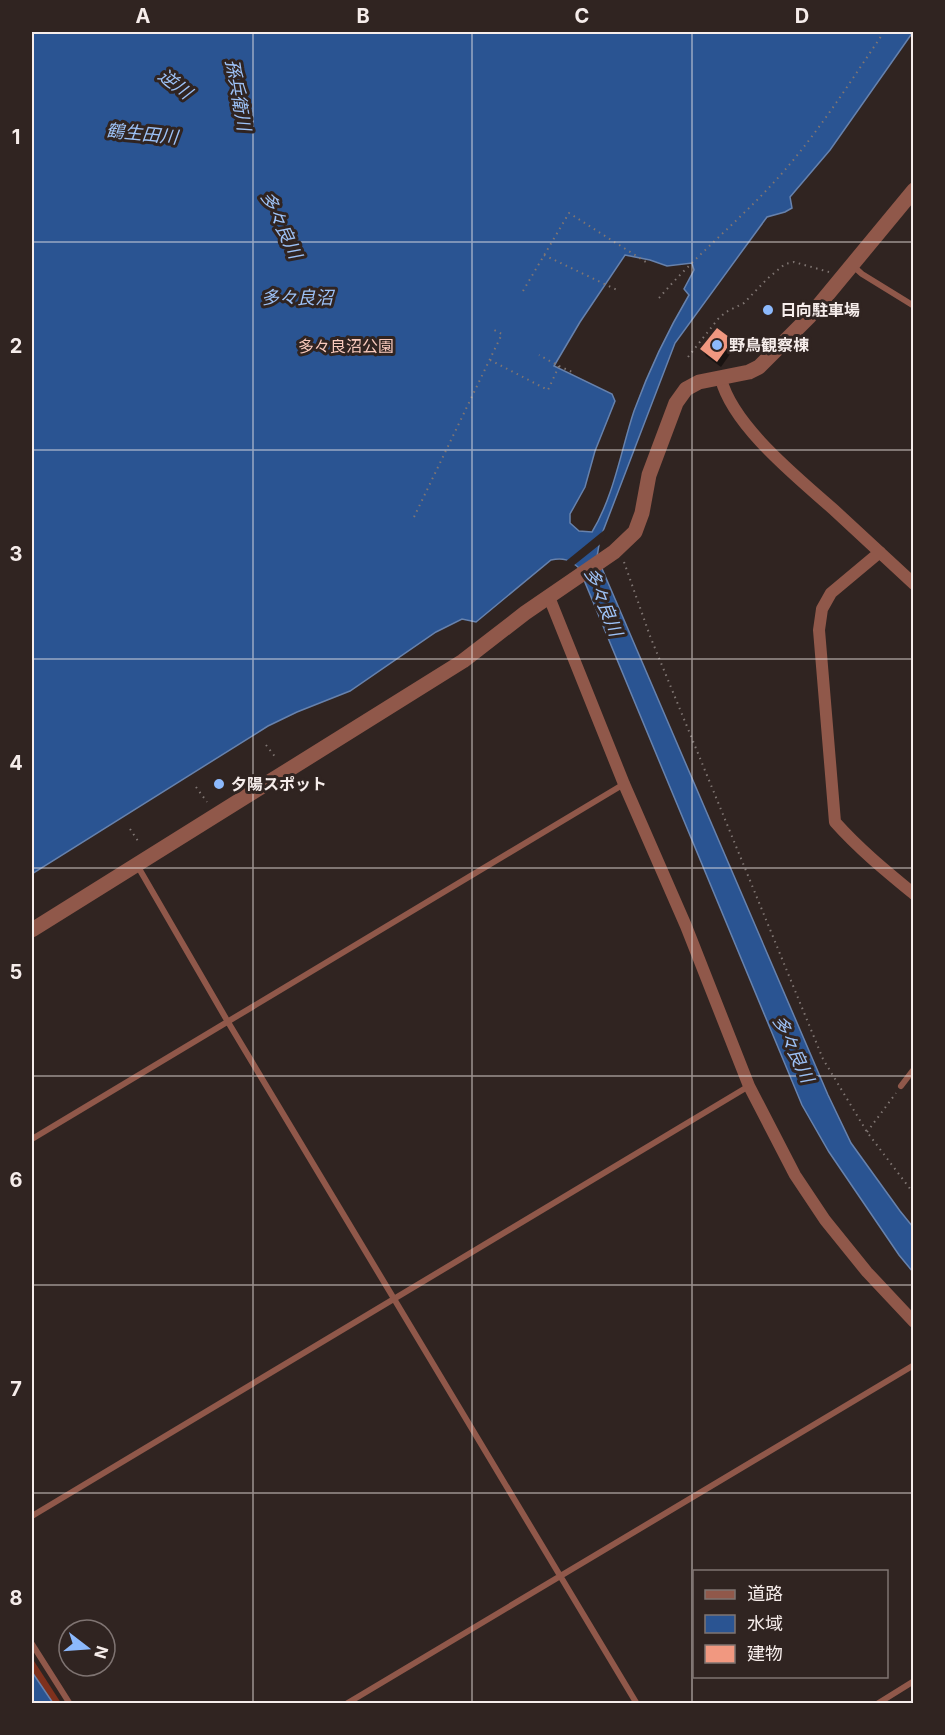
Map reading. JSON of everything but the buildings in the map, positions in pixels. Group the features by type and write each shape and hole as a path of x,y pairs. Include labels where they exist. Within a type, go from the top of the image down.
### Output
{"street":[{"path":"32,930 463,661 525,613 617,550 638,526 649,475 680,396 692,384 749,372 759,367 809,317 914,190"},
{"path":"721,379 724,392 744,422 780,461 914,584"},
{"path":"880,552 831,593 822,609 819,630 835,822 858,846 914,894"},
{"path":"549,597 624,784 686,926 749,1086 795,1175 825,1220 867,1272 914,1322"}],"lane":[{"path":"853,266 914,306"},
{"path":"32,1139 624,784"},
{"path":"136,865 637,1704"},
{"path":"901,1086 914,1069"},
{"path":"32,1516 749,1086"},
{"path":"346,1704 560,1574 914,1365"},
{"path":"32,1644 70,1704"},
{"path":"877,1704 914,1682"}],"path":[{"path":"659,298 791,163 812,137 884,32"},
{"path":"523,291 569,213 649,264"},
{"path":"544,255 617,290"},
{"path":"687,357 718,319 744,303 785,264 794,262 835,273"},
{"path":"414,517 502,334 492,329"},
{"path":"539,355 572,372"},
{"path":"490,360 548,390 559,366"},
{"path":"617,550 823,1059 867,1132 914,1194"},
{"path":"266,745 276,758"},
{"path":"196,787 207,802"},
{"path":"130,829 140,844"},
{"path":"867,1132 901,1086"}],"shaded area":[{"path":"32,1658 61,1703 32,1703"}],"water":[{"name":"多々良沼","path":"32,32 913,32 830,150 790,197 792,208 767,217 675,343 600,539 597,557 828,1095 851,1143 913,1227 913,1272 829,1152 802,1105 579,568 569,561 551,560 476,622 462,619 436,632 350,691 268,726 32,874","holes":["625,255 667,266 692,263 694,270 684,289 689,295 652,366 634,411 612,488 600,518 592,532 579,531 570,523 570,514 585,487 595,451 615,401 612,394 554,366 580,322"]},
{"path":"32,1672 53,1703 32,1703"}],"pier":[{"path":"608,527 603,542 573,566 565,562"}],"place":[{"name":"日向駐車場","path":"768,310"},
{"name":"野鳥観察棟","path":"717,345"},
{"name":"夕陽スポット","path":"219,784"}],"water label":[{"name":"逆川","path":"175,84"},
{"name":"孫兵衛川","path":"238,95"},
{"name":"鶴生田川","path":"142,134"},
{"name":"多々良川","path":"281,225"},
{"name":"多々良川","path":"603,602"},
{"name":"多々良川","path":"793,1049"}],"park label":[{"name":"多々良沼公園","path":"346,346"}]}
